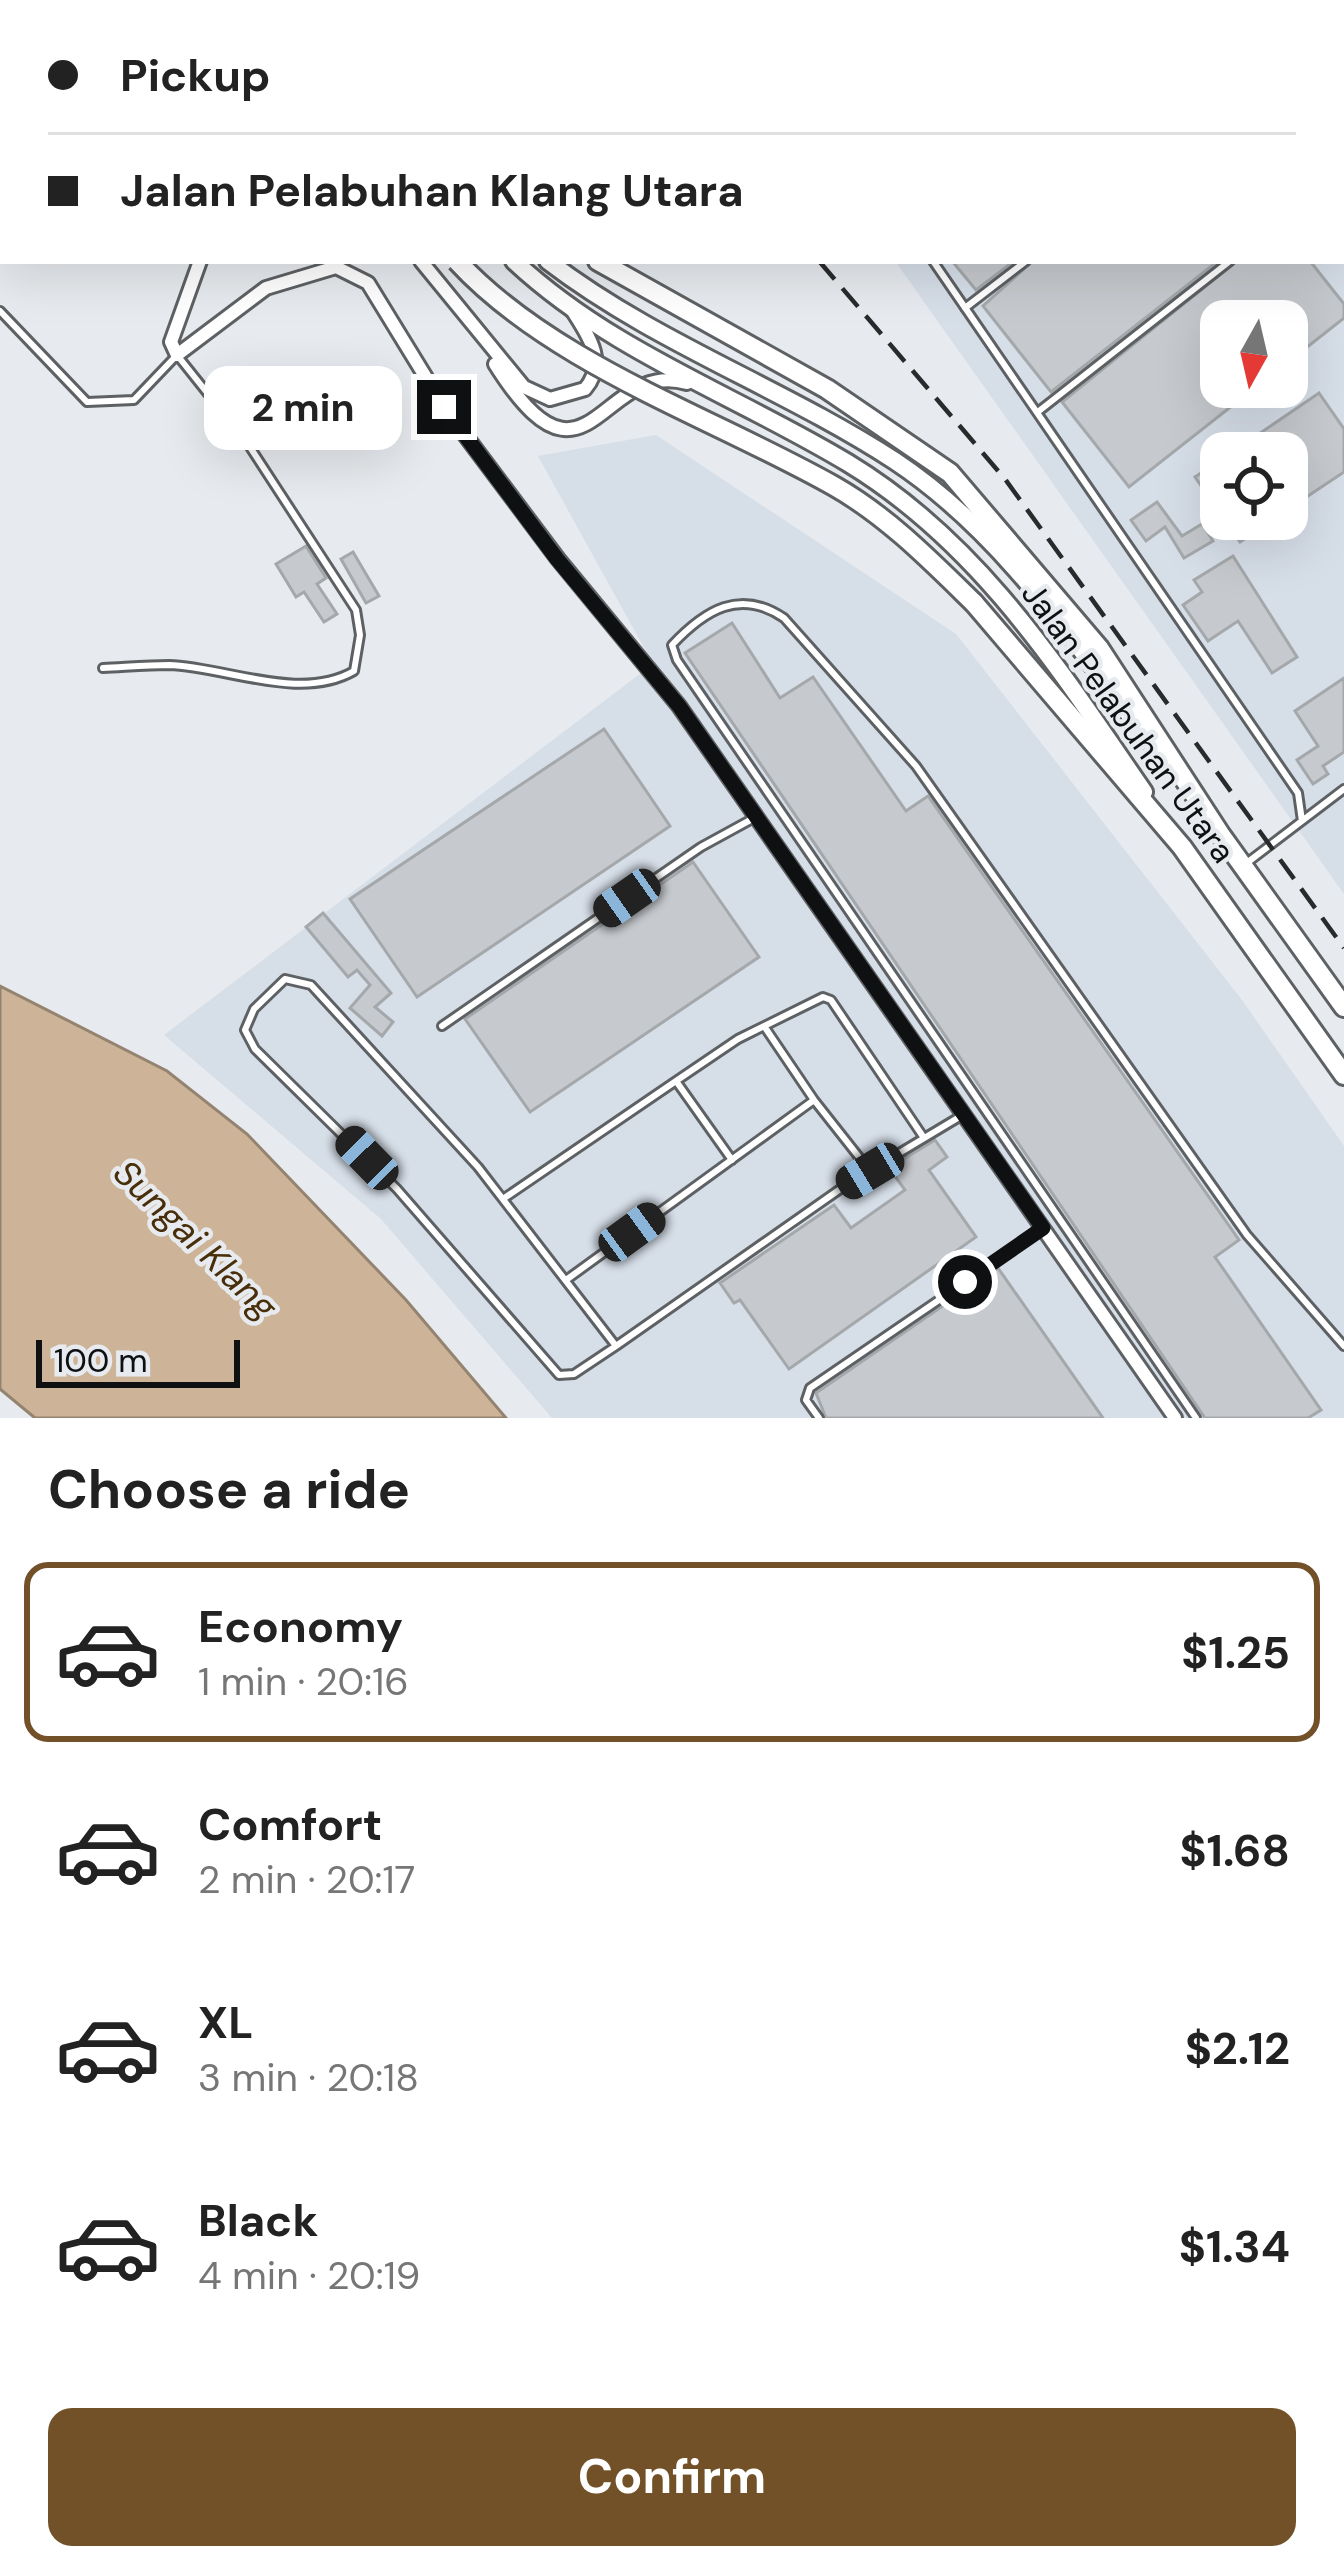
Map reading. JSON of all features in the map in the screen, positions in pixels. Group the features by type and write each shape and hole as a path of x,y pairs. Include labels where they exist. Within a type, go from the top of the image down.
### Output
{"main road":[{"path":"460,264 514,312 571,348 837,488 886,521 974,603 1183,847"},
{"name":"Jalan Pelabuhan Utara","path":"518,264 572,310 851,465 956,547 1034,632 1344,1075"},
{"name":"Jalan Pelabuhan Utara","path":"552,264 594,296 864,443 942,496 1005,556 1245,864 1344,1007"},
{"path":"603,264 902,437 950,472 1112,667 1220,834"}],"street":[{"path":"199,264 171,342 177,355 266,288 336,267 368,283 458,426 557,559 679,706 1175,1418"},
{"path":"423,264 534,418 560,427 584,427 636,387 673,379 724,394"},
{"path":"475,332 524,387 550,399 570,398 585,389 595,371 595,348 572,310"}],"lane":[{"path":"935,264 1298,793 1302,821"},
{"path":"965,308 1022,264"},
{"path":"1040,411 1226,264"},
{"path":"0,311 87,402 134,400 177,355 248,444 356,610 359,660 353,671 334,682 294,683 170,665 103,668"},
{"path":"1196,1418 676,660 672,645 718,607 758,604 784,618 916,766 1246,1234 1344,1346"},
{"path":"1245,864 1344,789"},
{"path":"442,1026 701,847 757,816"},
{"path":"616,1346 503,1198 311,985 285,980 254,1009 245,1030 254,1049 398,1189 559,1375 574,1374 616,1346 870,1171 964,1114"},
{"path":"503,1198 738,1039 766,1029 813,998 831,1000 924,1138"},
{"path":"766,1029 870,1171"},
{"path":"676,1081 732,1160"},
{"path":"566,1280 814,1100"},
{"path":"819,1418 806,1400 810,1388 1043,1228"}],"shaded area":[{"path":"897,264 1344,264 1344,894"},
{"path":"656,435 956,634 1242,1000 1344,1146 1344,1418 552,1418 381,1219 164,1035 653,664 538,456"}],"water":[{"name":"Sungai Klang","path":"0,986 167,1071 247,1134 406,1300 506,1418 35,1418 0,1389"}],"building":[{"path":"954,264 1010,264 976,290"},
{"path":"1030,264 1214,264 1051,392 983,306"},
{"path":"1233,264 1312,264 1344,304 1344,318 1308,346 1308,300 1200,300 1200,408 1229,408 1129,487 1062,402"},
{"path":"1319,393 1344,429 1344,472 1308,496 1308,432 1262,432 1297,408 1308,408 1308,400"},
{"path":"1157,502 1182,536 1200,525 1200,540 1213,541 1184,558 1165,527 1146,541 1131,520"},
{"path":"306,546 326,578 317,584 337,614 324,622 304,592 296,597 276,564"},
{"path":"353,552 379,596 366,603 341,559"},
{"path":"1233,556 1297,657 1272,673 1238,621 1208,641 1183,605 1202,592 1194,580"},
{"path":"732,623 780,698 813,677 906,811 928,796 1239,1240 1215,1257 1321,1410 1308,1418 1205,1418 685,653"},
{"path":"1344,678 1344,752 1323,766 1328,774 1313,784 1297,760 1318,746 1295,711"},
{"path":"604,729 670,826 417,997 350,899"},
{"path":"693,862 759,957 530,1112 465,1019"},
{"path":"323,913 391,993 375,1007 393,1022 382,1036 350,1008 370,985 357,970 348,977 306,927"},
{"path":"935,1140 947,1157 929,1170 976,1237 789,1369 740,1300 734,1303 720,1283 834,1205 851,1228 905,1190 889,1168"},
{"path":"998,1268 1103,1418 826,1418 816,1393"}],"railway":[{"path":"822,264 1005,479 1344,948"}],"route":[{"path":"444,407 557,559 679,706 1043,1228 965,1282"}]}
